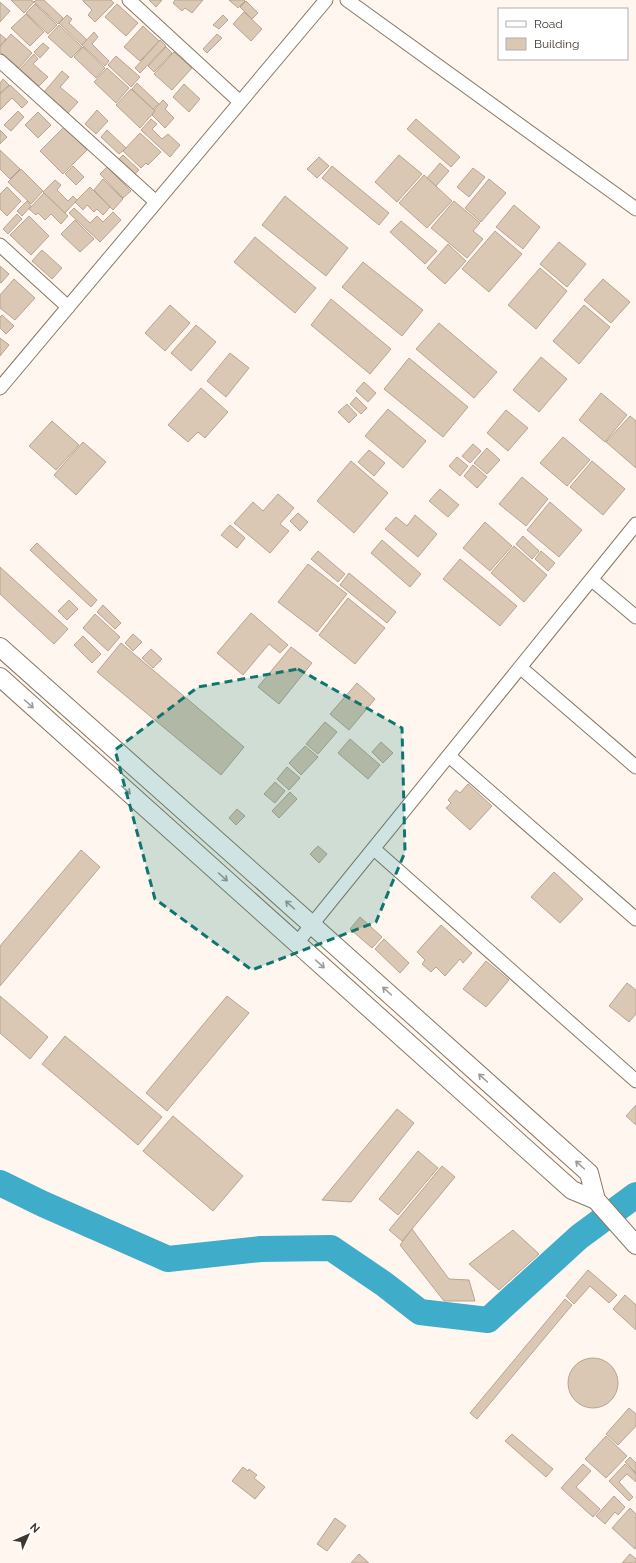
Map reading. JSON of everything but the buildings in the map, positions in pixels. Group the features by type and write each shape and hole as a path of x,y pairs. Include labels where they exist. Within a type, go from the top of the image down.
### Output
{"street":[{"path":"129,0 240,102"},
{"path":"0,388 326,0"},
{"path":"347,0 636,209"},
{"path":"0,62 156,202"},
{"path":"0,245 68,307"},
{"path":"297,943 636,524"},
{"path":"592,580 636,618"},
{"path":"0,647 589,1173 596,1200 636,1245"},
{"path":"521,668 636,767"},
{"path":"0,678 572,1190 596,1200"},
{"path":"449,756 636,919"},
{"path":"374,849 636,1081"}],"highlighted area":[{"path":"298,669 402,728 405,852 376,922 252,970 155,899 115,750 198,687"}],"waterway":[{"path":"0,1183 43,1204 168,1259 261,1249 331,1248 384,1284 420,1312 488,1320 579,1237 636,1195"}]}
